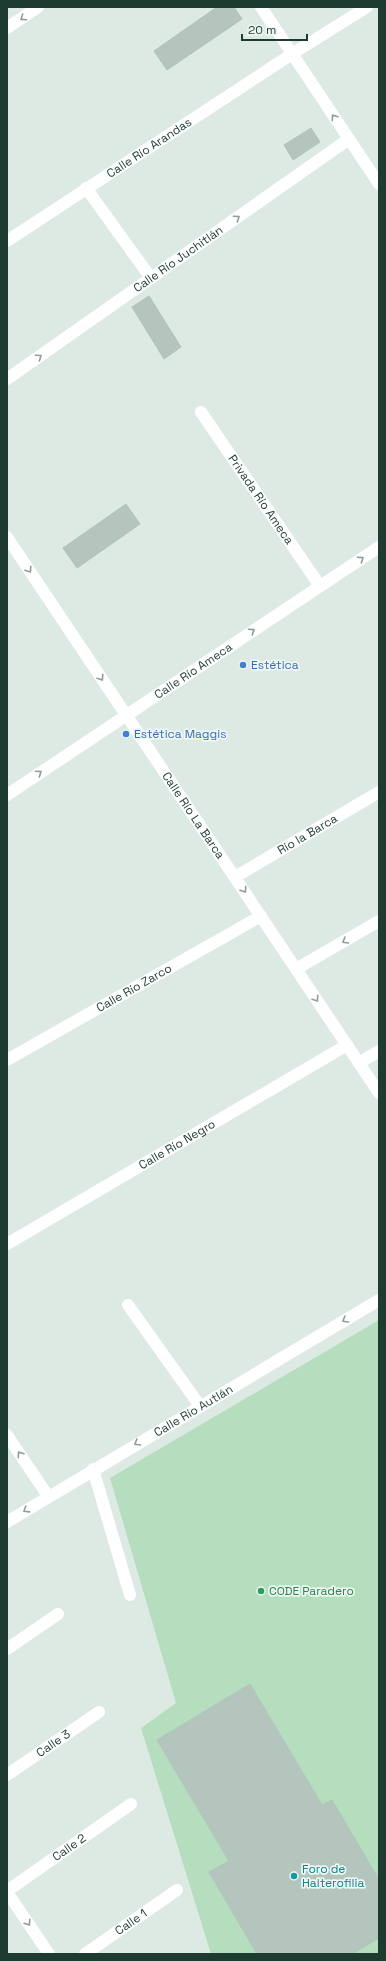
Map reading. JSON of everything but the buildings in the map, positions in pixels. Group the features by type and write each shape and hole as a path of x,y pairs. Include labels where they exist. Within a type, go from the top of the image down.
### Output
{"street":[{"path":"7,28 38,7"},
{"path":"261,7 349,139 375,169 379,184"},
{"name":"Calle Río Arandas","path":"7,241 292,54 367,7"},
{"name":"Calle Río Juchitlán","path":"7,379 349,139"},
{"path":"86,188 151,278"},
{"name":"Privada Río Ameca","path":"201,412 320,586"},
{"name":"Calle Río La Barca","path":"7,538 379,1093"},
{"name":"Calle Río Ameca","path":"7,795 379,547"},
{"name":"Río la Barca","path":"235,877 379,792"},
{"name":"Calle Río Zarco","path":"7,1060 261,916"},
{"path":"296,969 379,921"},
{"name":"Calle Río Negro","path":"7,1244 347,1045"},
{"path":"359,1063 379,1052"},
{"name":"Calle Río Autlán","path":"7,1522 93,1469 379,1300"},
{"path":"128,1305 200,1406"},
{"path":"7,1435 48,1496"},
{"path":"93,1469 130,1595"},
{"path":"7,1650 58,1614"},
{"name":"Calle 3","path":"7,1775 99,1712"},
{"name":"Calle 2","path":"7,1892 131,1804"},
{"name":"Calle 1","path":"85,1954 177,1890"},
{"path":"7,1892 49,1954"}],"green space":[{"name":"CODE Paradero","path":"379,1320 379,1954 211,1954 141,1728 176,1703 110,1478"}],"place":[{"name":"Estética","path":"243,665"},
{"name":"Estética Maggis","path":"126,734"},
{"name":"CODE Paradero","path":"261,1591"},
{"name":"Foro de Halterofilia","path":"294,1876"}]}
